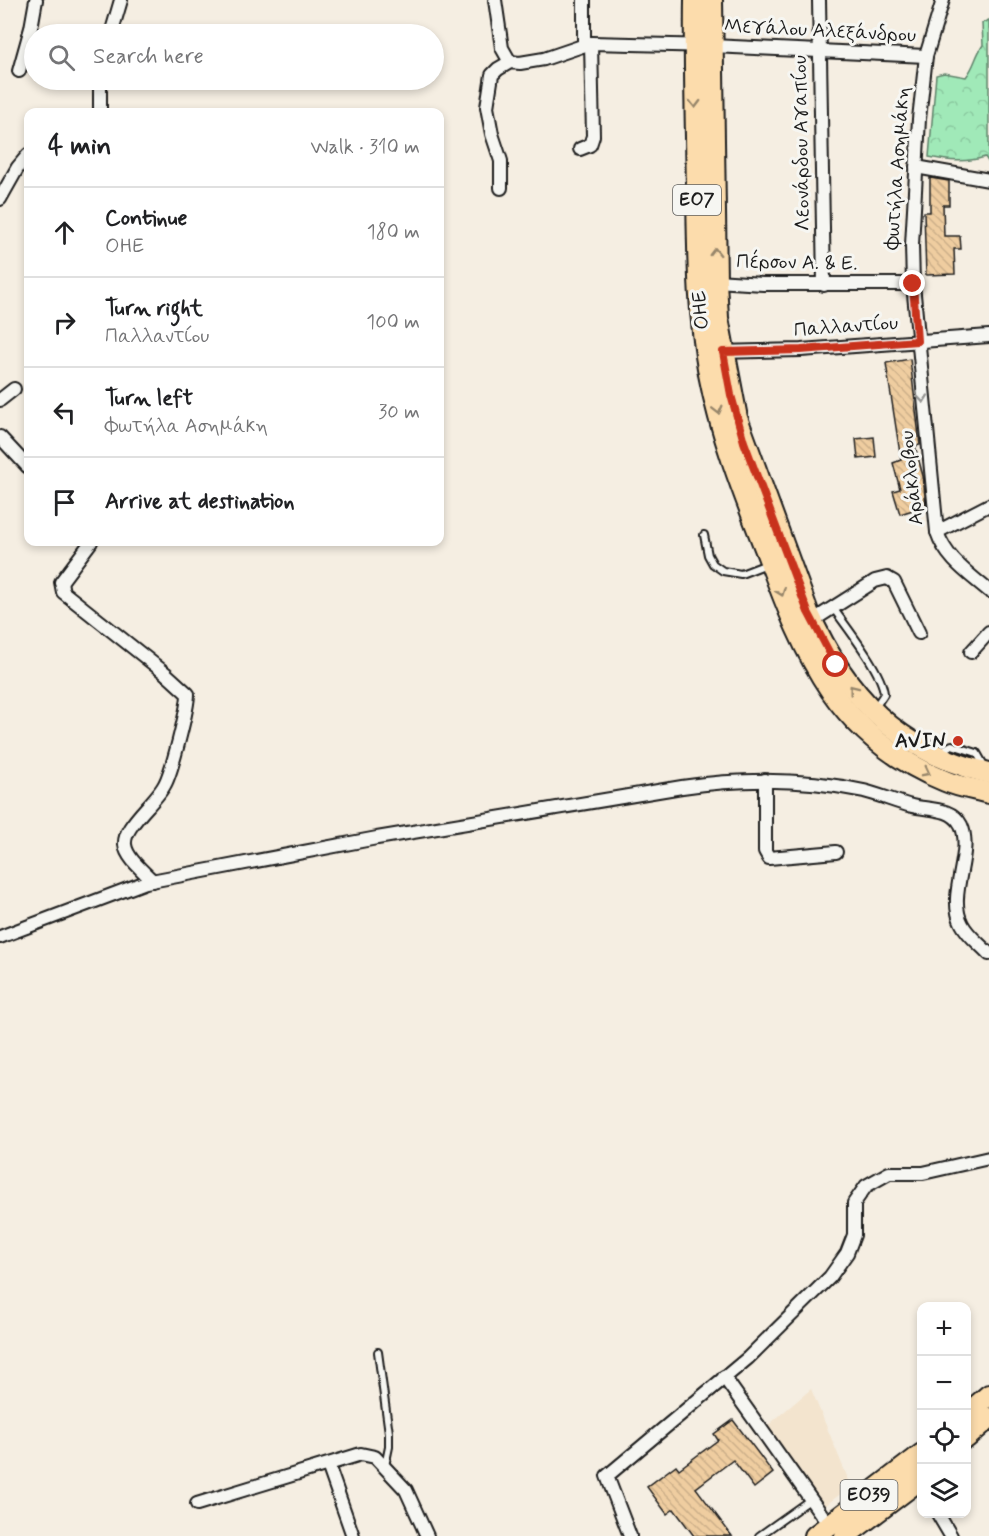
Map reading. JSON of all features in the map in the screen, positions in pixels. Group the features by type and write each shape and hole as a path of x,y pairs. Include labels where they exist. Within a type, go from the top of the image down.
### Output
{"main road":[{"name":"ΟΗΕ","path":"695,0 703,46 718,318 714,353 725,439 770,563 809,656 831,693 857,725 890,751 926,772 945,781 989,793"},
{"name":"ΟΗΕ","path":"712,0 703,46 698,259 700,314 731,395 744,442 812,621 847,681 872,711 901,734 951,763 989,773"},
{"path":"971,1411 989,1395"},
{"path":"971,1434 989,1418"},
{"name":"ΕΟ39","path":"830,1532 917,1457"},
{"name":"ΕΟ39","path":"830,1532 917,1483"}],"street":[{"path":"32,24 36,0"},
{"path":"114,24 121,0"},
{"path":"125,0 132,0"},
{"path":"495,0 502,48 510,62 492,75 487,107 492,134 501,161 501,188"},
{"path":"580,149 590,145 593,136 584,0"},
{"name":"Λεονάρδου Αγαπίου","path":"819,0 824,285"},
{"name":"Φωτήλα Ασημάκη","path":"917,341 912,245 916,167 926,56 943,0"},
{"name":"Μεγάλου Αλεξάνδρου","path":"510,62 520,63 544,59 587,44 703,46 926,56"},
{"path":"19,71 24,53"},
{"path":"100,90 100,108"},
{"path":"0,199 24,160"},
{"path":"916,167 989,180"},
{"name":"Πέρσον Α. & Ε.","path":"716,281 824,285 913,284"},
{"name":"Παλλαντίου","path":"714,353 801,350 989,336"},
{"name":"Αράκλοβου","path":"917,341 937,532 943,547 951,558 989,591"},
{"path":"0,400 14,389"},
{"path":"0,437 24,463"},
{"path":"937,532 989,505"},
{"path":"88,546 61,582 63,592 188,694 166,784 132,822 125,837 128,853 153,881"},
{"path":"812,621 875,581 887,578 894,582 919,633"},
{"path":"971,652 989,632"},
{"path":"765,780 765,851 769,858 836,852"},
{"path":"0,937 153,881 377,838 682,787 765,780 822,784 864,792 911,806 942,811 955,817 964,836 958,897 959,919 969,934 989,954"},
{"path":"630,1536 607,1476 765,1342 830,1277 847,1253 854,1235 854,1203 866,1186 889,1173 923,1173 989,1158"},
{"path":"724,1377 811,1499 830,1532"},
{"path":"196,1504 361,1454 375,1457 406,1490 427,1536"},
{"path":"328,1465 353,1536"},
{"path":"940,1518 951,1536"}],"lane":[{"path":"704,535 711,561 723,571 741,574 770,563"},
{"path":"832,608 851,633 882,684 884,694 872,711"},
{"path":"378,1352 389,1433 385,1466"},
{"path":"759,1536 811,1499"}],"shaded area":[{"path":"811,1389 851,1486 822,1508 766,1427"}],"green space":[{"path":"989,20 989,163 985,157 957,161 929,157 936,75 944,73 966,77 983,45 982,23"}],"building":[{"path":"930,178 949,181 949,205 943,205 944,236 960,236 961,249 954,249 955,274 926,275 924,212 930,212"},
{"path":"910,359 920,445 915,446 923,476 926,506 900,514 893,491 900,489 893,463 901,460 886,363"},
{"path":"874,437 876,457 858,459 856,439"},
{"path":"733,1420 773,1473 754,1488 733,1460 696,1488 732,1536 694,1536 674,1509 667,1514 647,1487 676,1465 679,1469 718,1440 714,1434"}],"place":[{"name":"AVIN","path":"958,741"}],"route":[{"path":"836,665 808,612 744,442 731,395 723,352 801,350 917,341 913,284"}]}
